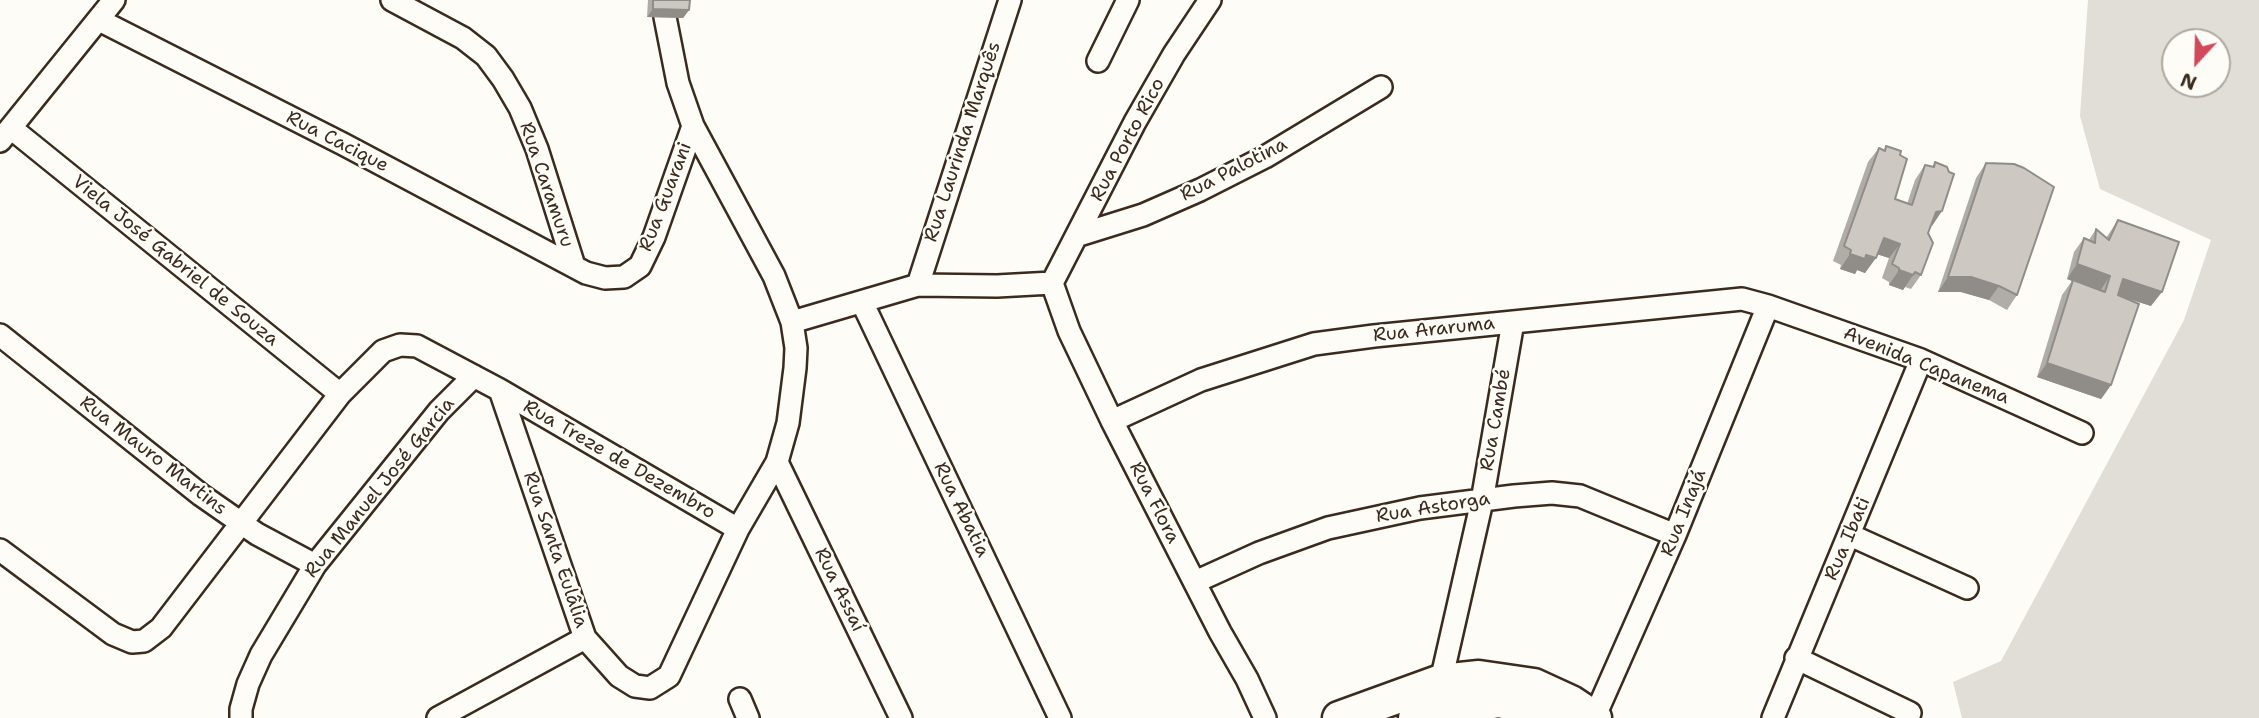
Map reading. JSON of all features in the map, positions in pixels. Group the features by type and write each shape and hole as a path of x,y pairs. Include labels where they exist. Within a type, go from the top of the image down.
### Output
{"main road":[{"path":"1339,718 1441,681 1479,677 1534,685 1571,702 1595,718"},
{"path":"1415,718 1457,706 1500,701 1538,711 1551,718"}],"street":[{"path":"5,134 114,0"},
{"name":"Rua Caramuru","path":"392,0 463,38 486,56 503,79 520,108 537,149 574,266"},
{"name":"Rua Laurinda Marquês","path":"918,285 1010,0"},
{"path":"1098,61 1128,0"},
{"name":"Rua Porto Rico","path":"1052,283 1142,111 1174,54 1210,0"},
{"name":"Rua Guarani","path":"574,266 605,278 624,277 640,265 654,237 693,126 678,83 664,17"},
{"name":"Rua Cacique","path":"99,20 343,144 574,266"},
{"name":"Rua Palotina","path":"1079,235 1143,215 1200,190 1265,158 1381,87"},
{"name":"Rua Santa Eulâlia","path":"500,390 585,638 619,676 635,685 650,688 669,676 738,529 777,462 788,423 796,368 792,321 775,276 693,126"},
{"name":"Viela José Gabriel de Souza","path":"5,134 340,394"},
{"path":"792,321 918,285 997,286 1052,283"},
{"name":"Rua Flora","path":"1052,283 1069,331 1112,421 1220,632 1247,678 1265,718"},
{"name":"Rua Araruma","path":"1112,421 1200,380 1314,344 1721,300 1742,299 1768,306"},
{"name":"Rua Abatia","path":"862,302 1060,718"},
{"name":"Avenida Capanema","path":"1768,306 1921,360 2082,432"},
{"name":"Rua Inajá","path":"1595,718 1675,535 1768,306"},
{"name":"Rua Cambé","path":"1441,681 1482,501 1513,322"},
{"name":"Rua Mauro Martins","path":"0,335 201,495 241,524 315,565"},
{"path":"0,550 113,634 132,642 144,641 160,628 340,394 383,351 400,345 417,346 500,390"},
{"name":"Rua Ibati","path":"1773,718 1921,360"},
{"name":"Rua Manuel José Garcia","path":"241,718 248,684 261,654 315,565 439,411 474,376"},
{"name":"Rua Treze de Dezembro","path":"500,390 738,529"},
{"name":"Rua Assaí","path":"777,462 901,718"},
{"name":"Rua Astorga","path":"1195,582 1259,553 1328,528 1420,508 1552,493 1580,496 1675,535"},
{"path":"1850,535 1967,588"},
{"path":"438,718 585,638"},
{"path":"1796,659 1910,712"}],"shaded area":[{"path":"2088,0 2259,0 2259,718 1962,718 1953,682 2001,661 2184,320 2211,240 2100,189 2080,116"}],"building":[{"path":"653,0 690,0 689,10 653,9"},
{"path":"1886,146 1901,151 1900,155 1907,159 1895,199 1912,205 1925,165 1934,167 1935,162 1947,167 1949,172 1954,174 1942,211 1936,212 1928,233 1933,243 1921,275 1899,270 1892,264 1900,244 1884,238 1876,258 1866,255 1865,259 1850,254 1851,250 1844,246 1879,148 1885,151"},
{"path":"1986,163 2014,164 2054,187 2017,295 1971,277 1948,277"},
{"path":"2118,220 2179,242 2162,292 2123,279 2118,295 2139,304 2111,385 2047,363 2073,280 2105,292 2110,276 2077,264 2084,238 2095,243 2096,229 2109,240"}]}
